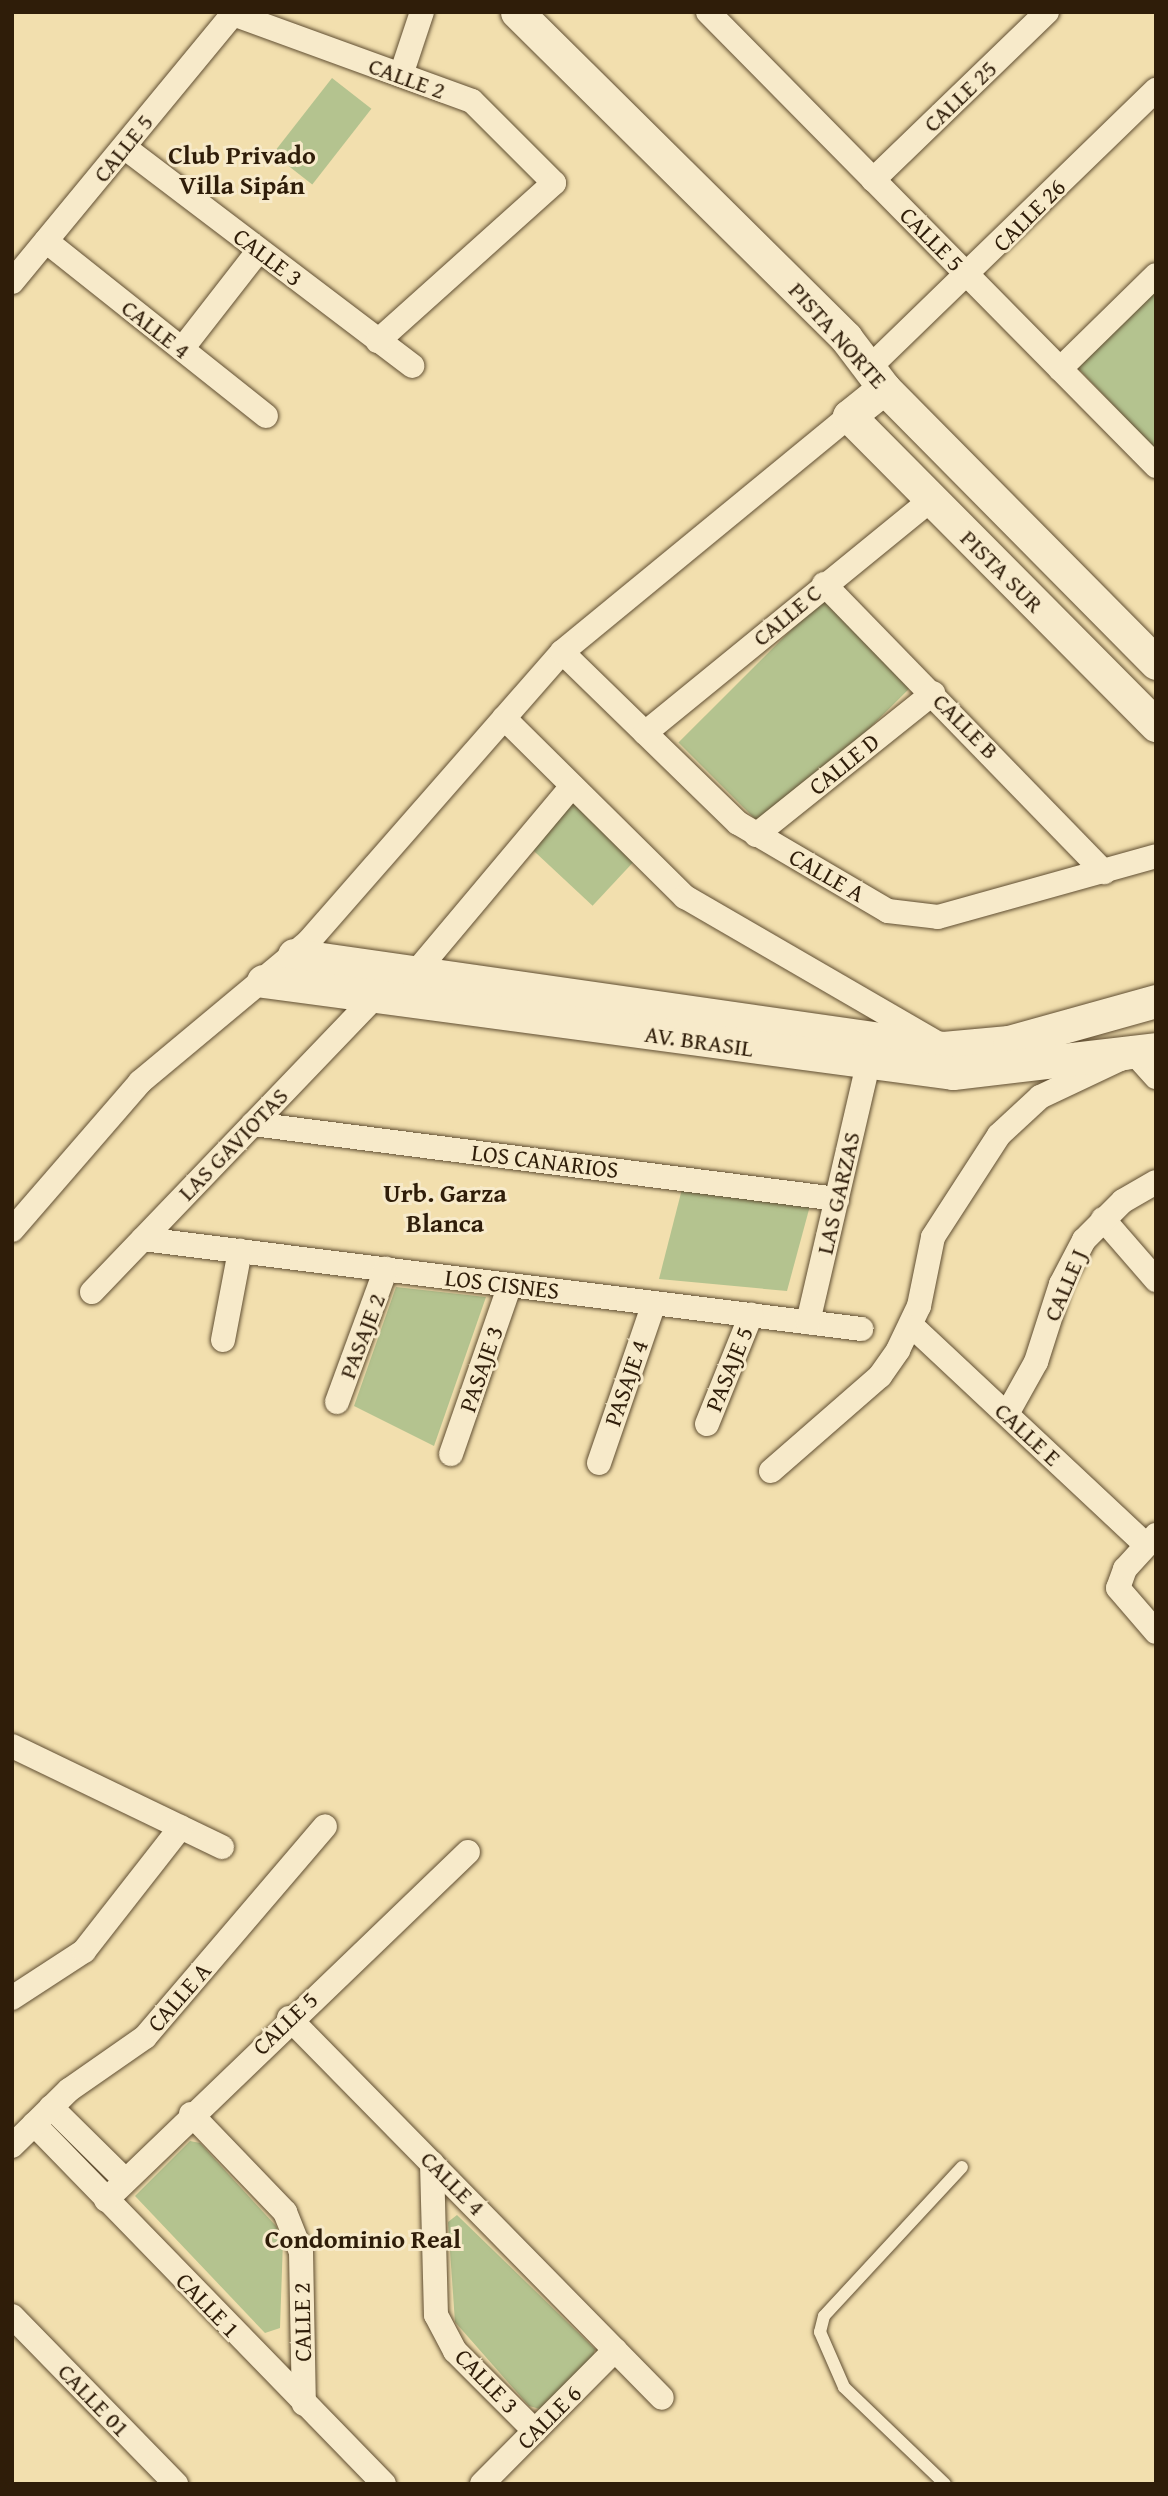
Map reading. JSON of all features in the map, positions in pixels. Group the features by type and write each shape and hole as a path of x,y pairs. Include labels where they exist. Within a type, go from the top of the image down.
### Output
{"street":[{"path":"401,75 422,12"},
{"name":"PISTA NORTE","path":"517,12 617,106 1156,663"},
{"name":"CALLE 5","path":"708,12 1156,466"},
{"name":"CALLE 25","path":"873,180 1047,12"},
{"name":"CALLE 2","path":"233,14 481,106 554,183 378,341"},
{"name":"CALLE 5","path":"12,282 233,14"},
{"name":"CALLE 26","path":"878,377 968,276 1156,90"},
{"name":"CALLE 3","path":"124,147 412,366"},
{"name":"CALLE 4","path":"46,242 267,416"},
{"path":"182,349 259,250"},
{"path":"1060,369 1156,275"},
{"path":"12,1230 140,1082 295,955 562,653 849,416 878,377"},
{"name":"PISTA SUR","path":"849,416 1156,725"},
{"name":"CALLE C","path":"645,733 824,584 931,500"},
{"name":"CALLE B","path":"824,584 933,693 1104,872"},
{"name":"CALLE A","path":"562,653 756,835 888,911 914,918 1104,872 1156,856"},
{"name":"CALLE D","path":"756,835 933,693"},
{"path":"504,718 685,897 943,1048"},
{"path":"416,972 572,786"},
{"name":"AV. BRASIL","path":"295,955 943,1048 1009,1042 1156,1001"},
{"name":"AV. BRASIL","path":"263,981 868,1064 953,1073 1149,1060"},
{"name":"LAS GAVIOTAS","path":"92,1292 375,997"},
{"path":"771,1471 880,1376 911,1325 933,1237 985,1152 1040,1097 1149,1060"},
{"name":"LAS GARZAS","path":"808,1322 868,1064"},
{"name":"LOS CANARIOS","path":"253,1124 837,1199"},
{"name":"CALLE J","path":"1007,1414 1036,1362 1061,1284 1103,1219 1156,1182"},
{"path":"1103,1219 1156,1280"},
{"name":"LOS CISNES","path":"143,1239 861,1329"},
{"path":"223,1340 240,1251"},
{"name":"PASAJE 2","path":"337,1402 386,1269"},
{"name":"PASAJE 3","path":"451,1454 510,1284"},
{"name":"PASAJE 4","path":"598,1463 654,1303"},
{"name":"PASAJE 5","path":"707,1423 751,1315"},
{"name":"CALLE E","path":"911,1325 1007,1414 1150,1539"},
{"path":"1150,1539 1118,1588 1156,1632"},
{"path":"12,1745 222,1846"},
{"name":"CALLE A","path":"12,2146 43,2115 145,2037 325,1826"},
{"path":"12,1998 84,1951 181,1827"},
{"name":"CALLE 5","path":"106,2200 289,2018 468,1852"},
{"name":"CALLE 4","path":"289,2018 662,2399"},
{"name":"CALLE 2","path":"191,2114 285,2212 301,2252 304,2404"},
{"path":"43,2115 125,2180"},
{"name":"CALLE 1","path":"43,2115 106,2200 384,2484"},
{"name":"CALLE 3","path":"432,2162 436,2315 455,2351 535,2431"},
{"name":"CALLE 01","path":"12,2316 176,2484"},
{"name":"CALLE 6","path":"482,2484 615,2350"}],"lane":[{"path":"945,2484 844,2387 820,2332 824,2316 962,2167"}],"green space":[{"path":"332,78 371,109 312,184 273,154"},
{"path":"1156,287 1156,450 1078,368"},
{"path":"822,599 910,687 767,831 678,743"},
{"path":"571,794 638,857 593,906 525,843"},
{"path":"682,1189 811,1202 787,1291 659,1279"},
{"path":"396,1287 486,1297 434,1446 354,1406"},
{"path":"190,2141 200,2143 276,2226 283,2240 280,2328 265,2333 135,2196"},
{"path":"457,2215 595,2349 592,2361 540,2409 529,2406 455,2322 448,2222"}],"district":[{"name":"Club Privado Villa Sipán","path":"242,170"},
{"name":"Urb. Garza Blanca","path":"445,1208"},
{"name":"Condominio Real","path":"363,2239"}]}
